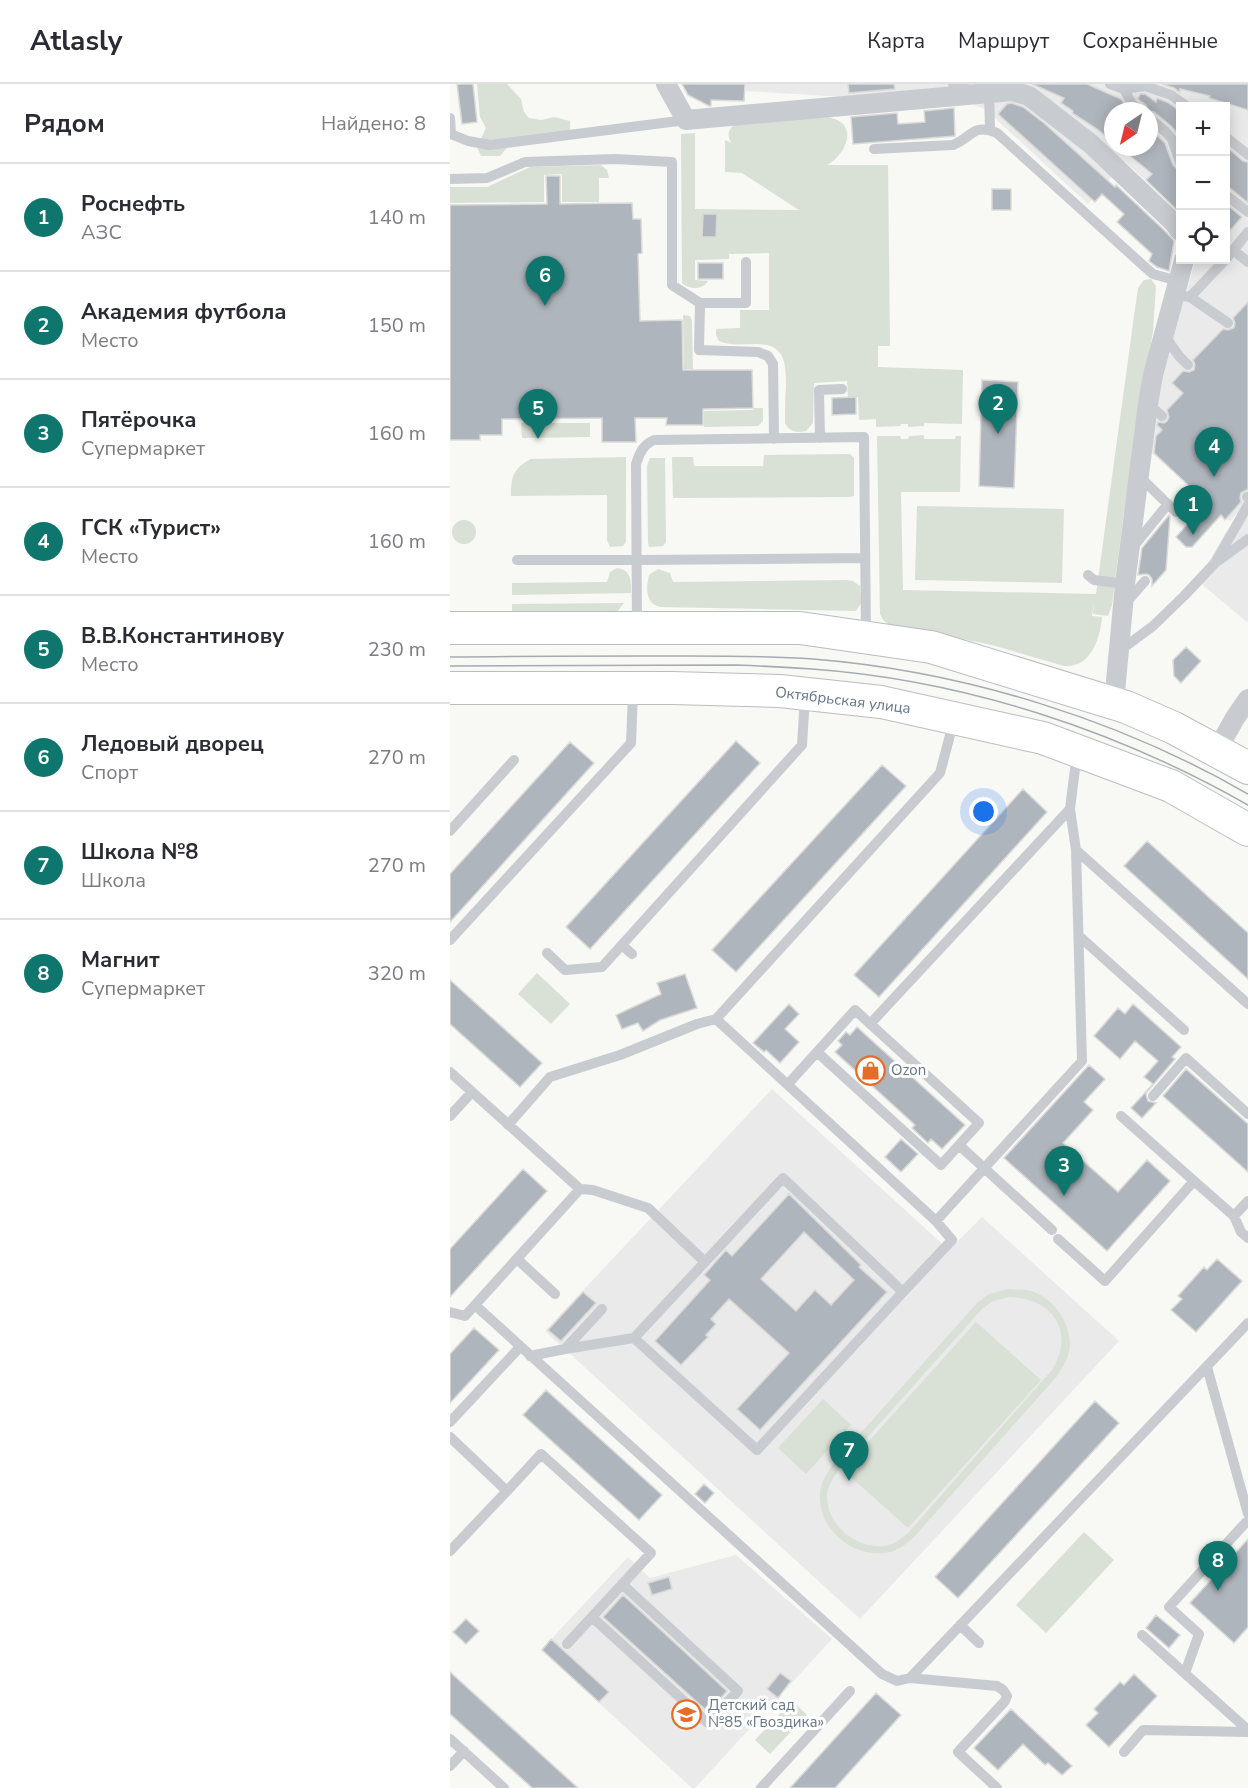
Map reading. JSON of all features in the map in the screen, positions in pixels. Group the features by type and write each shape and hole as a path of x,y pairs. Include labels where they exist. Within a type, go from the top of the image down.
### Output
{"main road":[{"path":"450,628 800,628 931,647 1114,703 1174,728 1248,768"},
{"name":"Октябрьская улица","path":"450,688 780,691 881,702 1043,738 1078,750 1171,786 1248,830"}],"street":[{"path":"666,84 686,120 1012,91 1029,96 1091,144 1176,226"},
{"path":"1114,703 1125,584 1139,476 1155,410 1154,375 1164,335 1181,291 1184,264"},
{"path":"1217,750 1248,699"}],"lane":[{"path":"953,84 983,93 990,130"},
{"path":"1110,84 1124,89 1145,87 1171,95 1181,102"},
{"path":"1124,89 1131,102"},
{"path":"450,118 452,134 468,141 490,145 686,120"},
{"path":"1158,125 1172,139 1178,156"},
{"path":"874,149 953,145 981,128 997,133 1154,274 1228,323"},
{"path":"1230,140 1248,155"},
{"path":"450,179 487,178 525,162 615,159 672,162 672,285 699,303 746,303 746,262"},
{"path":"1230,198 1248,212"},
{"path":"1230,253 1248,232"},
{"path":"1233,250 1248,262"},
{"path":"1181,291 1218,264"},
{"path":"699,303 699,350 758,352 768,356 773,364 774,439"},
{"path":"1164,335 1179,357 1188,365"},
{"path":"820,438 819,390 842,389"},
{"path":"637,628 636,464 642,448 654,440 864,437 866,638"},
{"path":"1139,476 1176,512"},
{"path":"1129,552 1168,504"},
{"path":"1215,563 1248,505"},
{"path":"1118,652 1153,626 1215,563 1248,539"},
{"path":"517,560 865,558"},
{"path":"1088,575 1094,580 1125,584"},
{"path":"1123,607 1145,581"},
{"path":"450,940 631,743 633,688"},
{"path":"547,953 565,970 602,967 802,745 805,694"},
{"path":"508,1125 550,1077 716,1019 940,773 954,717"},
{"path":"936,1221 1082,1061 1076,850 1070,808 1078,750"},
{"path":"450,831 514,760"},
{"path":"870,1024 1070,808"},
{"path":"1076,850 1248,1004"},
{"path":"1079,936 1184,1030"},
{"path":"622,945 632,954"},
{"path":"788,1084 855,1010 979,1124 941,1165 817,1052"},
{"path":"634,1338 757,1450 952,1240 936,1221 716,1019"},
{"path":"1153,1096 1186,1058 1248,1114"},
{"path":"450,1072 580,1189 593,1190 648,1208 705,1262"},
{"path":"450,1116 472,1092"},
{"path":"1120,1116 1234,1216 1241,1232 1248,1238"},
{"path":"959,1145 1105,1281 1194,1181"},
{"path":"530,1356 634,1338 783,1178 903,1292"},
{"path":"450,1312 465,1316 580,1189"},
{"path":"1234,1216 1248,1201"},
{"path":"517,1259 555,1294"},
{"path":"475,1305 882,1674 897,1681 910,1678 997,1686 1003,1690 1007,1696 1005,1701 958,1752 997,1788"},
{"path":"565,1349 602,1309"},
{"path":"910,1678 1248,1323"},
{"path":"450,1422 520,1347"},
{"path":"1207,1367 1248,1514"},
{"path":"450,1437 507,1491"},
{"path":"450,1551 541,1454 651,1553 567,1644"},
{"path":"1185,1673 1199,1634 1169,1607 1248,1520"},
{"path":"592,1617 708,1723 738,1690 622,1584"},
{"path":"960,1625 979,1642"},
{"path":"1142,1635 1248,1731"},
{"path":"761,1788 850,1691"},
{"path":"1124,1752 1143,1730 1248,1731"},
{"path":"450,1739 504,1788"},
{"path":"450,1766 464,1751"}],"shaded area":[{"path":"477,84 507,84 521,99 524,112 529,118 541,120 554,117 570,121 568,137 563,140 513,145 500,156 481,156 477,147 486,128 480,117"},
{"path":"746,84 1248,84 1248,502 1230,521 1139,442 1195,264 1230,264 1230,102 1176,102 1176,207 1125,162 1088,204 985,109 944,93 878,99 746,91"},
{"path":"826,117 843,124 847,131 845,146 827,165 888,165 890,346 878,346 878,367 963,370 962,424 924,423 924,426 908,427 908,424 901,424 900,426 876,427 876,419 859,420 858,397 848,397 847,381 814,383 813,423 806,431 791,430 785,423 786,386 782,356 773,347 723,343 716,335 716,329 740,328 740,310 769,310 769,253 729,254 729,259 695,260 695,280 708,281 696,288 682,283 681,134 695,133 695,209 799,210 742,173 725,172 725,140 732,143 729,132 737,123"},
{"path":"601,165 607,170 609,178 599,178 599,202 562,202 562,174 544,175 544,202 450,203 450,187 487,187 530,167"},
{"path":"1151,279 1156,286 1153,331 1124,511 1112,605 1108,616 1093,614 1094,602 1092,616 1102,617 1096,643 1087,657 1081,662 1064,666 992,645 888,624 880,614 877,436 900,436 901,439 908,439 909,436 924,435 924,439 955,439 956,436 961,436 960,492 901,492 903,590 1096,594 1138,288 1144,280"},
{"path":"683,315 690,316 692,321 693,369 684,369"},
{"path":"763,408 763,421 758,426 704,427 704,411 753,410"},
{"path":"521,423 590,423 590,437 522,438"},
{"path":"850,454 854,458 854,496 850,497 673,498 672,457 693,457 694,466 763,466 764,455"},
{"path":"626,457 626,542 623,546 610,547 607,540 607,495 511,496 514,474 520,466 531,459"},
{"path":"650,458 665,458 666,542 663,546 649,547 647,466"},
{"path":"917,506 1064,509 1062,583 915,580"},
{"path":"1248,510 1247,622 1198,581 1225,534"},
{"path":"464,520 469,521 475,527 475,537 469,543 464,544 459,543 453,537 452,532 453,527 459,521"},
{"path":"617,568 628,574 631,580 631,593 512,595 512,583 607,582 610,572"},
{"path":"658,569 670,573 673,582 853,581 860,586 861,603 856,611 660,607 649,599 647,590 649,575"},
{"path":"624,603 616,613 512,614 512,604"},
{"path":"537,973 570,1004 551,1024 518,994"},
{"path":"772,1089 949,1250 982,1217 1119,1341 860,1619 545,1331"},
{"path":"1008,1289 1027,1290 1044,1297 1051,1303 1058,1310 1067,1327 1070,1345 1066,1361 1058,1375 911,1540 897,1550 885,1553 872,1553 849,1545 831,1529 825,1518 820,1494 824,1478 833,1464 977,1303 989,1294","holes":["1009,1297 1037,1303 1056,1319 1061,1342 1059,1356 1052,1370 904,1537 884,1546 873,1546 853,1539 837,1525 828,1506 827,1495 830,1484 839,1469 982,1309 993,1301"]},
{"path":"976,1322 1041,1380 908,1528 843,1470"},
{"path":"823,1399 851,1425 806,1474 778,1448"},
{"path":"1084,1532 1114,1560 1046,1633 1016,1605"},
{"name":"Детский сад №85 «Гвоздика»","path":"736,1555 832,1639 695,1788 692,1788 541,1650 628,1557 650,1578"},
{"path":"792,1701 807,1715 770,1754 755,1740"}],"building":[{"path":"457,84 473,84 477,122 462,124"},
{"path":"682,84 745,84 744,101 711,100 711,106 709,106 688,95"},
{"path":"848,84 894,84 895,89 849,93"},
{"path":"1032,84 1087,84 1123,102 1104,102 1104,135 1061,103 1064,98"},
{"path":"1162,84 1248,84 1248,110 1230,104 1230,102 1209,98 1210,96 1180,89 1180,93"},
{"path":"1140,94 1145,94 1156,102 1142,102 1138,99"},
{"path":"1157,98 1176,108 1176,132 1158,115"},
{"path":"1007,104 1023,107 1044,123 1165,231 1174,241 1169,271 1149,261 1152,254 1117,222 1124,214 1102,194 1095,202 998,114"},
{"path":"954,108 955,136 853,144 851,117 897,113 898,124 925,122 924,111"},
{"path":"1158,136 1165,143 1176,168 1176,209 1146,180 1152,174 1130,156 1158,156"},
{"path":"1230,150 1243,161 1248,162 1248,203 1231,189"},
{"path":"546,176 560,176 560,204 632,203 633,219 641,219 642,253 638,254 640,321 682,320 683,370 752,370 753,408 703,409 703,425 666,425 667,418 635,418 636,442 602,442 602,418 502,419 502,435 480,435 480,440 450,440 450,205 547,204"},
{"path":"992,189 1011,189 1011,210 992,210"},
{"path":"1230,207 1242,217 1230,230"},
{"path":"703,214 717,214 716,237 702,237"},
{"path":"698,263 723,263 723,279 698,279"},
{"path":"1248,302 1248,489 1241,493 1241,502 1225,520 1221,515 1192,547 1186,547 1176,537 1207,503 1154,453 1156,436 1162,430 1157,425 1158,422 1167,421 1169,417 1167,410 1183,393 1172,383 1183,371 1194,370 1193,360 1223,329 1234,328 1233,318"},
{"path":"982,380 1018,382 1014,488 979,486"},
{"path":"856,397 856,414 832,415 832,398"},
{"path":"1169,515 1166,570 1152,586 1152,579 1149,575 1138,575 1142,548"},
{"path":"1186,647 1201,661 1181,683 1174,676 1173,660"},
{"path":"736,741 760,763 590,949 566,927"},
{"path":"570,742 594,763 450,922 450,874"},
{"path":"882,765 906,786 736,972 712,950"},
{"path":"1023,789 1047,812 879,997 854,975"},
{"path":"1147,841 1248,933 1248,979 1124,866"},
{"path":"685,974 697,1008 660,1020 643,1031 638,1023 622,1029 616,1015 661,994 657,983"},
{"path":"450,980 542,1063 520,1087 450,1024"},
{"path":"789,1004 799,1014 785,1029 799,1042 780,1063 766,1050 764,1052 753,1043"},
{"path":"1133,1004 1181,1047 1172,1057 1175,1059 1147,1092 1148,1101 1156,1103 1142,1118 1131,1108 1153,1084 1144,1077 1158,1061 1135,1041 1120,1059 1094,1036 1118,1008 1125,1014"},
{"path":"857,1027 965,1125 942,1149 931,1139 928,1143 912,1128 915,1125 835,1052 842,1045 838,1041 846,1032 850,1035"},
{"path":"1089,1065 1105,1079 1084,1102 1093,1110 1063,1143 1118,1192 1147,1160 1170,1181 1107,1251 1004,1158"},
{"path":"1186,1069 1248,1124 1248,1172 1163,1096"},
{"path":"901,1139 918,1154 901,1172 885,1157"},
{"path":"523,1169 547,1191 450,1297 450,1249"},
{"path":"789,1194 861,1265 859,1267 887,1292 760,1430 737,1409 789,1353 729,1299 711,1319 716,1324 706,1335 708,1337 681,1365 655,1341 710,1280 704,1275 726,1250 732,1256","holes":["804,1232 854,1280 831,1305 815,1290 796,1311 761,1279"]},
{"path":"1217,1259 1242,1281 1196,1332 1171,1310 1182,1299 1178,1296 1204,1267 1207,1270"},
{"path":"583,1292 596,1303 561,1341 548,1330"},
{"path":"474,1328 499,1350 450,1403 450,1354"},
{"path":"546,1390 662,1495 639,1520 523,1415"},
{"path":"1095,1401 1119,1423 958,1598 935,1577"},
{"path":"704,1484 714,1493 705,1503 695,1494"},
{"path":"1248,1539 1248,1627 1234,1643 1190,1603"},
{"path":"669,1577 672,1589 652,1595 648,1583"},
{"path":"623,1595 727,1691 708,1712 603,1617"},
{"path":"1156,1615 1180,1635 1169,1648 1146,1628"},
{"path":"466,1619 479,1631 466,1644 453,1632"},
{"path":"551,1639 609,1692 599,1702 542,1650"},
{"path":"450,1672 578,1788 532,1788 450,1714"},
{"path":"780,1673 791,1681 778,1698 767,1689"},
{"path":"1134,1674 1157,1696 1109,1747 1086,1725 1098,1713 1094,1709 1120,1682 1124,1685"},
{"path":"876,1693 901,1715 835,1788 790,1788"},
{"path":"1011,1709 1072,1766 1062,1775 1048,1763 1045,1765 1023,1744 998,1770 974,1748"}],"tram line":[{"path":"450,657 771,657 869,665 982,687 1093,721 1198,767 1248,794"},
{"path":"450,666 735,665 812,669 926,684 1038,713 1092,732 1198,778 1248,805"}],"place":[{"name":"Ледовый дворец","path":"545,306"},
{"name":"Академия футбола","path":"998,434"},
{"name":"В.В.Константинову","path":"538,439"},
{"name":"ГСК «Турист»","path":"1214,477"},
{"name":"Роснефть","path":"1193,535"},
{"name":"Ozon","path":"870,1070"},
{"name":"Пятёрочка","path":"1064,1196"},
{"name":"Школа №8","path":"849,1481"},
{"name":"Магнит","path":"1218,1591"},
{"name":"Детский сад №85 «Гвоздика»","path":"687,1714"}]}
